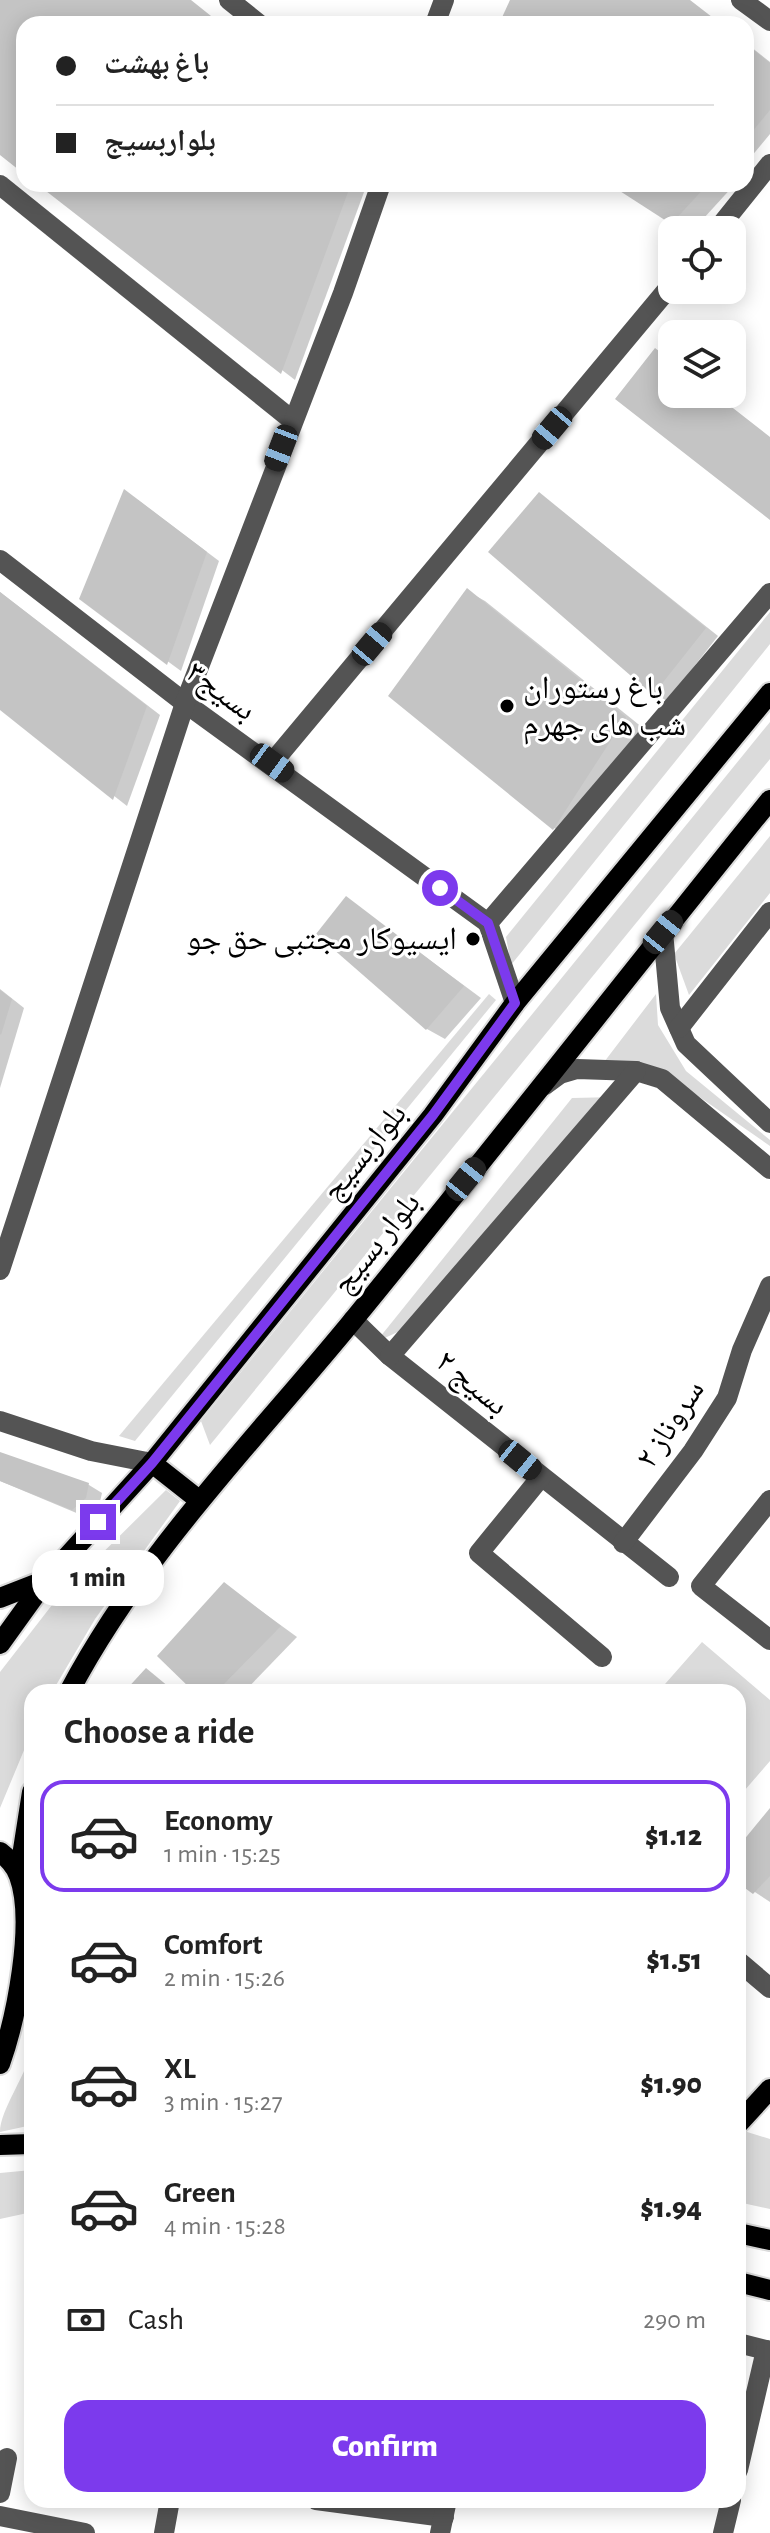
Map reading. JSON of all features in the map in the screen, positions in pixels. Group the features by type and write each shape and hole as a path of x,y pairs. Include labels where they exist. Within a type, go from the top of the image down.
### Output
{"main road":[{"name":"بلواربسیج","path":"0,1644 46,1580 152,1463 433,1115 515,1003 770,693"},
{"name":"بلوار بسیج","path":"73,1684 100,1633 199,1500 353,1320 770,800"},
{"path":"152,1463 199,1500"},
{"path":"0,1598 46,1580"},
{"path":"24,1843 19,1875 24,1914"},
{"path":"0,1852 19,1875"},
{"path":"0,2064 24,1986"},
{"path":"746,2117 766,2101"},
{"path":"0,2145 24,2144"},
{"path":"746,2235 770,2240"},
{"path":"746,2284 770,2290"}],"street":[{"path":"229,0 249,16"},
{"path":"741,0 770,21"},
{"path":"754,184 770,164"},
{"path":"0,185 292,420"},
{"path":"0,1270 185,703 343,293 378,192"},
{"path":"728,216 748,192"},
{"path":"272,763 658,301"},
{"name":"بسیج۳","path":"0,560 185,703 272,763 488,923"},
{"path":"515,1003 488,923 770,593"},
{"path":"679,1028 766,924"},
{"path":"663,932 670,1008 686,1044 770,1123"},
{"path":"530,1098 560,1074 577,1069 636,1071 662,1079 770,1169"},
{"path":"390,1356 636,1071"},
{"name":"سروناز ۲","path":"623,1543 693,1451 727,1398 742,1350 770,1286"},
{"name":"بسیج ۲","path":"353,1320 390,1356 669,1577"},
{"path":"0,1421 91,1451 152,1463"},
{"path":"541,1477 479,1553 602,1657"},
{"path":"770,1500 701,1586 770,1640"},
{"path":"746,1968 770,1988"},
{"path":"746,2345 768,2351 746,2438"},
{"path":"0,2493 7,2458"},
{"path":"164,2533 169,2508"},
{"path":"376,2508 444,2517"},
{"path":"723,2533 729,2508"},
{"path":"0,2516 85,2533"}],"shaded area":[{"path":"770,612 770,644 511,965 506,937"},
{"path":"770,722 770,759 210,1445 201,1421"},
{"path":"770,836 770,893 689,995 674,954"},
{"path":"489,994 496,1000 135,1441 119,1436"},
{"path":"656,994 658,1025 686,1071 770,1140 770,1146 662,1071 598,1070"},
{"path":"617,1097 426,1319 376,1342 572,1098"},
{"path":"166,1490 180,1501 95,1619 57,1684 24,1684 24,1750 0,1808 0,1672 59,1596"},
{"path":"702,1642 770,1700 770,1761 746,1789 746,1684 665,1684"},
{"path":"24,2070 24,2127 0,2132 4,2114"},
{"path":"746,2132 770,2139 770,2209 746,2204"},
{"path":"24,2171 24,2214 0,2219 0,2173"}],"building":[{"path":"0,0 191,0 211,16 16,16 16,168 0,155"},
{"path":"510,0 690,0 711,16 503,16"},
{"path":"754,50 770,63 770,110 754,129"},
{"path":"47,192 348,192 281,374"},
{"path":"621,192 701,192 678,216 659,216"},
{"path":"655,348 658,350 658,408 733,408 770,437 770,520 615,399"},
{"path":"124,489 207,552 167,665 79,599"},
{"path":"539,492 706,628 653,695 488,552"},
{"name":"باغ رستوران شب های جهرم","path":"467,588 626,717 553,830 388,696"},
{"path":"0,592 147,706 113,800 0,710"},
{"path":"346,896 464,986 426,1030 316,934"},
{"path":"0,990 12,999 1,1035 0,1034"},
{"path":"0,1452 89,1483 86,1498 72,1510 0,1481"},
{"path":"224,1582 281,1626 224,1684 186,1684 157,1656"},
{"path":"146,1668 165,1684 131,1684"},
{"path":"770,1808 770,1876 753,1894 746,1889 746,1837"}],"place":[{"name":"باغ رستوران شب های جهرم","path":"507,706"},
{"name":"ایسیوکار مجتبی حق جو","path":"473,939"}],"route":[{"path":"98,1522 152,1463 433,1115 515,1003 488,923 440,888"}]}
